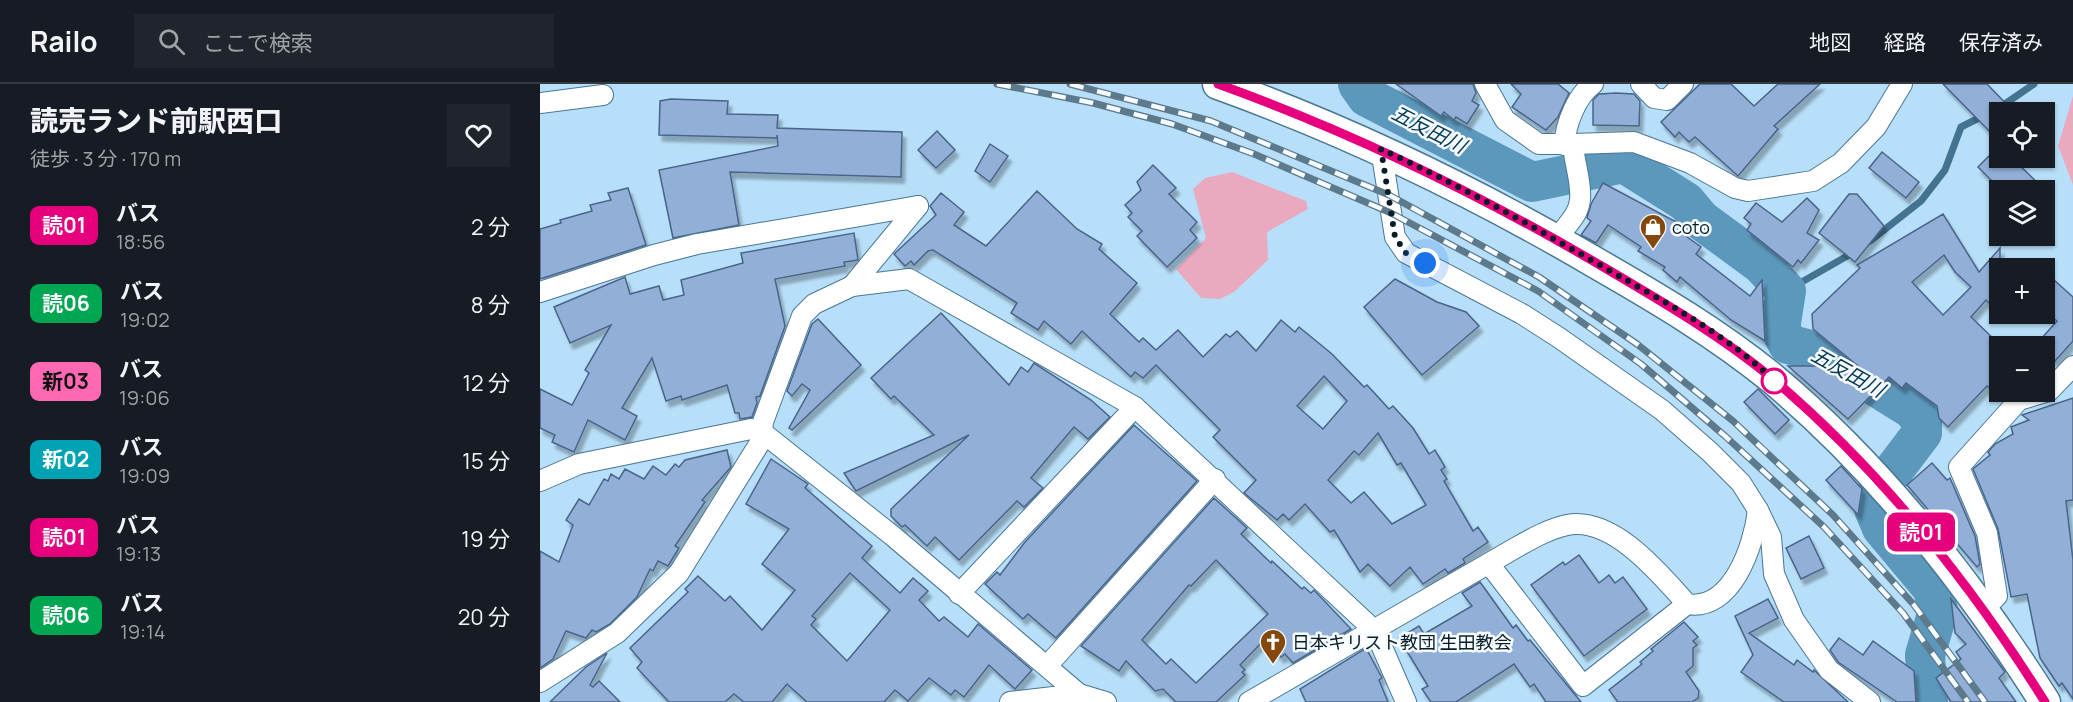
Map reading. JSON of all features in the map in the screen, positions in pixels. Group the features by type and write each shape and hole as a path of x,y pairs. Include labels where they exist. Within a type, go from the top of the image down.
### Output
{"main road":[{"path":"1218,84 1320,122 1478,196 1558,240 1723,340 1774,381 1881,485 1983,609 2045,702"}],"street":[{"path":"1485,84 1505,120 1539,144 1634,142 1690,164 1735,188 1748,191 1813,181 1841,163 1876,127 1902,84"},
{"path":"1558,240 1572,224 1580,201 1576,169 1565,132 1581,95 1593,84"},
{"path":"1641,84 1654,98 1667,100 1683,84"},
{"path":"540,103 603,95"},
{"path":"1381,149 1395,237 1406,253 1522,314 1662,410 1710,452 1741,483 1758,510 1771,537 1774,574 1794,620 1829,670 1870,702"},
{"path":"540,292 654,255 698,244 918,206 852,286"},
{"path":"540,682 617,633 679,573 761,441 762,432 802,316 821,300 852,286 909,279 1135,407 1376,631 1406,702"},
{"path":"1983,609 1996,597 1994,569 1987,534 1959,467 2019,400 2049,391 2073,366"},
{"path":"959,594 1135,407"},
{"path":"540,481 579,464 751,429 762,432 894,537 1078,694"},
{"path":"1047,666 1215,479"},
{"path":"1249,702 1547,531 1570,524 1594,528 1614,536 1635,550 1687,604 1699,606 1715,599 1743,566 1755,534 1758,510"},
{"path":"1490,565 1583,686 1687,604"},
{"path":"1010,702 1078,694 1106,702"}],"shaded area":[{"path":"2073,96 2073,185 2058,146"},
{"path":"1232,172 1306,201 1308,209 1267,232 1268,260 1234,292 1220,299 1201,298 1176,269 1206,238 1193,189 1205,178"}],"building":[{"path":"1396,84 1473,84 1476,93 1472,101 1479,105 1467,124 1456,117 1454,120 1444,112 1441,116"},
{"path":"1511,84 1558,84 1569,93 1558,117 1546,130 1512,107 1521,94"},
{"path":"1700,84 1731,84 1754,106 1778,84 1820,84 1774,126 1778,129 1738,176 1695,137 1689,142 1679,132 1675,137 1661,122"},
{"path":"1943,84 1987,84 2004,102 1989,102 1989,131"},
{"path":"1599,94 1634,94 1640,101 1639,126 1593,125 1593,100"},
{"path":"671,99 728,101 727,114 778,115 777,128 902,132 901,177 730,172 739,225 673,238 659,170 778,146 777,135 777,138 659,135 660,101"},
{"path":"937,131 955,150 936,168 918,150"},
{"path":"990,144 1008,156 990,182 975,171"},
{"path":"1882,152 1919,182 1906,198 1869,168"},
{"path":"1989,156 1989,168 2022,168 2035,180 1991,180 1978,167"},
{"path":"1153,165 1176,188 1169,194 1197,222 1190,230 1197,238 1167,267 1137,236 1142,231 1128,217 1132,213 1125,205 1141,190 1137,182"},
{"path":"1603,183 1682,225 1679,231 1701,247 1696,254 1750,296 1762,280 1765,341 1731,320 1680,277 1677,282 1663,270 1665,267 1638,251 1641,247 1608,225 1596,243 1581,235 1591,221 1587,218 1591,204"},
{"path":"628,188 646,245 540,279 540,229 561,223 560,220 592,211 590,205 611,200 608,193"},
{"path":"1037,191 1077,229 1102,244 1099,249 1137,283 1110,314 1139,342 1143,338 1156,350 1178,330 1203,357 1226,334 1230,337 1237,331 1256,351 1281,320 1295,332 1299,327 1332,354 1364,387 1367,385 1389,409 1393,406 1413,428 1429,454 1435,450 1445,467 1441,470 1447,479 1444,481 1473,531 1478,527 1488,542 1463,559 1465,563 1448,573 1445,569 1423,584 1410,567 1390,586 1368,564 1360,572 1334,530 1330,532 1305,504 1289,520 1283,514 1277,520 1244,493 1256,480 1213,437 1220,430 1156,365 1143,378 1135,372 1131,377 1082,331 1071,344 1044,321 1038,330 1011,313 1017,303 933,250 928,251 914,265 911,261 905,266 894,254 936,215 930,206 941,193 964,212 954,225 986,246","holes":["1324,376 1347,401 1323,429 1297,406","1378,433 1397,465 1401,463 1426,505 1392,524 1364,492 1351,503 1328,480 1354,451 1359,455"]},
{"path":"1849,194 1857,194 1884,226 1855,262 1819,233"},
{"path":"1807,198 1819,210 1807,233 1819,240 1801,263 1798,260 1793,267 1747,230 1751,224 1744,218 1756,203 1782,222"},
{"path":"1943,214 1979,272 1989,261 1989,303 1986,300 1971,317 1991,336 1989,388 1987,386 1948,427 1939,418 1937,406 1906,383 1902,388 1889,377 1848,419 1788,366 1858,366 1813,329 1812,314 1860,268 1857,265","holes":["1944,255 1955,272 1971,287 1943,315 1912,282"]},
{"path":"854,233 858,260 844,262 845,266 775,279 785,326 760,396 756,397 757,403 752,417 740,419 739,413 735,413 727,385 682,400 681,396 666,401 652,358 622,408 637,416 625,440 588,420 574,452 552,442 555,435 540,428 540,389 572,405 589,373 585,370 611,325 570,343 554,307 625,277 630,294 659,286 663,300 684,295 681,280 743,263 741,253"},
{"path":"2000,248 2000,258 1991,258"},
{"path":"1395,279 1437,302 1466,312 1479,326 1422,375 1364,307"},
{"path":"2055,281 2073,297 2073,341 2055,361 2055,336 2044,336 2057,321 2055,319"},
{"path":"941,313 1009,385 1021,367 1028,372 1034,363 1091,400 1110,417 1088,439 1074,427 1031,478 1043,488 1024,507 1017,501 959,560 935,537 927,546 905,525 902,527 891,516 891,509 969,435 856,491 844,473 934,435 894,396 891,399 871,378"},
{"path":"818,319 861,365 792,430 789,428 810,390 802,384 792,396 787,391 812,324"},
{"path":"1758,389 1789,420 1775,434 1744,402"},
{"path":"2073,398 2073,500 2066,501 2073,560 2073,699 2062,683 2059,686 2040,658 2027,594 2011,597 1998,529 1973,469 1990,455 1988,452 1995,444 2013,434 2011,427 2029,420 2022,415"},
{"path":"1134,425 1197,481 1056,638 1028,614 1023,619 985,584 997,572 1000,575 1025,542"},
{"path":"727,450 731,467 702,500 705,502 675,546 679,548 668,566 658,561 653,571 650,569 637,597 610,624 596,632 592,630 586,638 566,631 553,659 540,668 540,551 559,562 573,525 566,520 579,499 589,505 604,479 608,481 611,474 619,479 625,469 644,479 653,466 666,475 675,464 679,467 685,460"},
{"path":"771,459 808,484 805,488 872,546 862,558 900,593 913,578 928,591 919,600 939,621 944,617 968,637 978,624 1032,670 1015,689 989,665 964,697 955,690 951,695 929,678 908,701 895,690 884,702 807,702 787,684 772,702 744,702 734,694 725,702 669,702 637,668 642,662 630,648 688,592 685,589 698,576 725,601 730,596 762,630 795,590 762,564 789,529 746,504","holes":["850,573 890,610 847,661 811,625 816,619 812,616"]},
{"path":"1932,463 1947,480 1950,478 1975,536 1980,564 1977,567 1907,485"},
{"path":"1841,466 1862,489 1858,515 1826,480"},
{"path":"1214,498 1247,528 1241,534 1271,563 1272,561 1302,589 1304,587 1311,593 1314,590 1351,629 1293,663 1285,654 1281,657 1264,640 1240,665 1245,670 1242,672 1245,675 1216,702 1176,702 1163,689 1155,691 1126,661 1119,671 1081,646","holes":["1216,560 1268,614 1196,683 1171,659 1166,664 1142,640 1189,585 1191,586"]},
{"path":"1809,536 1824,568 1801,579 1786,548"},
{"path":"1579,555 1599,583 1609,575 1615,583 1623,577 1647,609 1584,656 1531,585 1563,562 1565,565"},
{"path":"1480,582 1513,628 1516,625 1528,641 1530,640 1581,702 1546,702 1534,684 1530,687 1514,664 1456,702 1431,702 1422,689 1428,686 1399,638 1419,626 1424,634 1472,606 1462,593"},
{"path":"1768,599 1778,618 1749,633 1794,665 1797,660 1813,672 1814,670 1848,702 1784,702 1741,672 1753,655 1735,616"},
{"path":"1951,599 2005,672 1999,678 2016,702 1951,702 1936,678 1961,659 1956,652 1966,644 1955,633"},
{"path":"1684,622 1698,637 1693,641 1697,645 1693,648 1693,666 1686,672 1699,691 1698,698 1692,702 1618,702 1609,690 1642,664 1640,662 1653,651 1651,649"},
{"path":"1839,638 1863,655 1873,641 1914,671 1916,702 1897,702 1838,662 1830,650"},
{"path":"1366,648 1382,678 1379,680 1388,702 1306,702 1300,689"},
{"path":"607,653 590,685 593,687 599,681 620,702 550,702 586,667"}],"waterway":[{"name":"五反田川","path":"1358,84 1367,97 1532,182 1624,163 1686,202 1701,220 1761,264 1786,291 1780,329 1788,344 1822,353 1912,409 1922,421 1922,433 1875,495 1874,509 1882,528 1933,589 1938,611 1925,655 1928,702"},
{"path":"2008,102 2034,84"},
{"path":"1870,241 1921,201 1945,170 1961,127 1983,116"},
{"path":"1786,291 1856,251"}],"railway":[{"path":"997,84 1093,103 1172,124 1254,154 1391,213 1538,291 1641,364 1725,436 1824,527 1903,613 1968,702"},
{"path":"1070,84 1211,121 1389,195 1539,277 1637,344 1733,421 1833,515 1914,605 1985,702"}],"bus line":[{"name":"読01","path":"1218,84 1320,122 1478,196 1558,240 1723,340 1774,381 1842,444 1891,495 1992,620 2045,702"}],"place":[{"name":"coto","path":"1653,250"},
{"name":"日本キリスト教団 生田教会","path":"1273,665"}],"route":[{"path":"1425,263 1406,253 1395,237 1381,149 1478,196 1558,240 1723,340 1774,381"}]}
